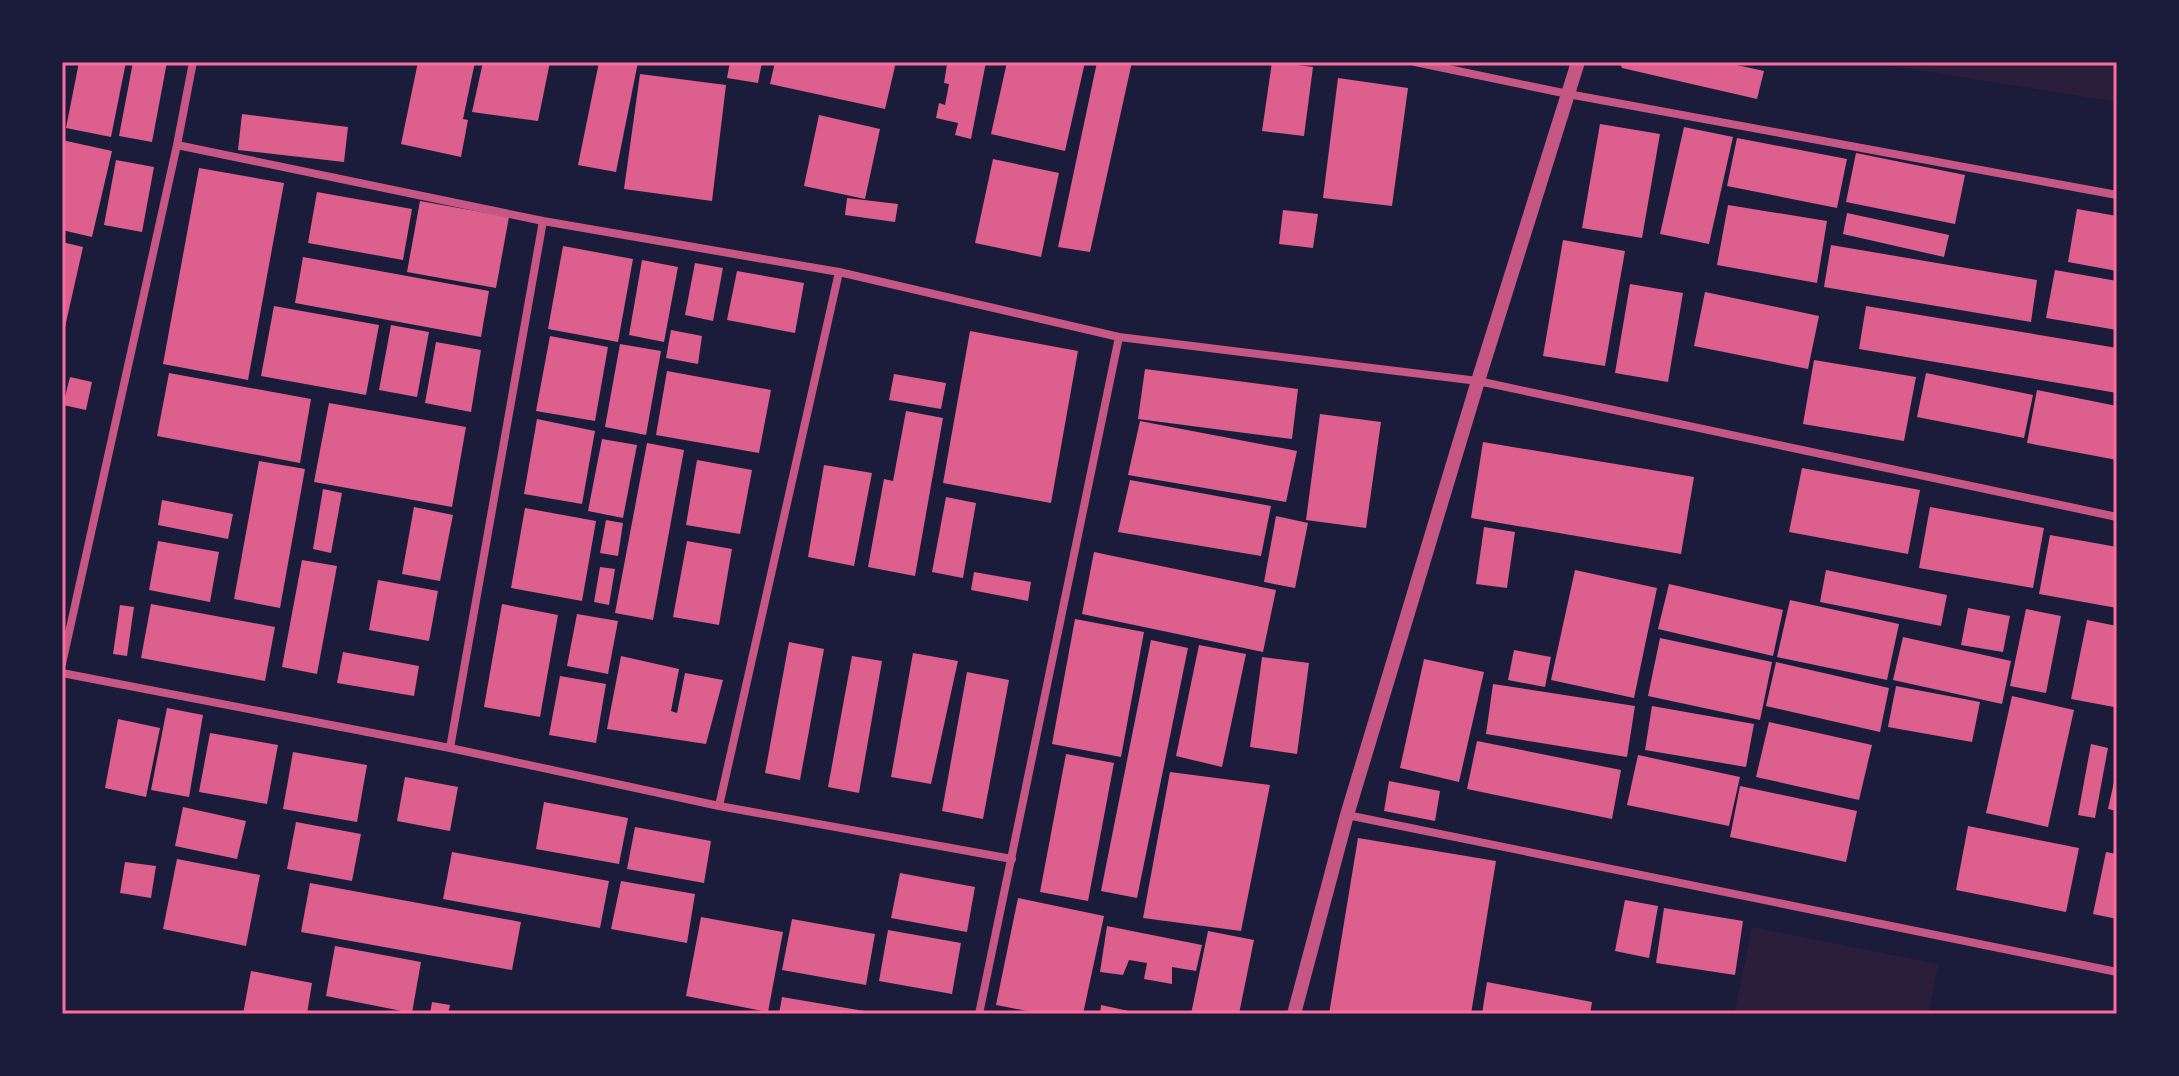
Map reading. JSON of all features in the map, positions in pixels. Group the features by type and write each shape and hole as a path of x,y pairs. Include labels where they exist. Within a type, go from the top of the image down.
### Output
{"street":[{"path":"62,664 193,62"},
{"path":"1415,62 1568,94 2117,195"},
{"path":"1294,1014 1347,815 1578,62"},
{"path":"177,145 543,221 839,272 1119,337 1478,381 2117,517"},
{"path":"450,748 543,221"},
{"path":"719,806 839,272"},
{"path":"979,1014 1119,337"},
{"path":"62,673 450,748 719,806 1012,859"},
{"path":"1347,815 2117,972"}],"shaded area":[{"path":"1868,62 2117,62 2117,102"},
{"path":"1752,927 1938,964 1929,1014 1734,1014"}],"building":[{"path":"79,62 126,62 111,137 66,128"},
{"path":"133,62 167,62 152,142 119,136"},
{"path":"418,62 475,62 463,119 468,120 461,157 401,144"},
{"path":"483,62 550,62 538,121 472,112"},
{"path":"599,62 638,62 616,172 578,165"},
{"path":"730,62 762,62 758,83 727,78"},
{"path":"775,62 896,62 885,109 770,84"},
{"path":"956,62 986,62 971,139 955,135 958,123 936,118 939,103 945,105 949,84 944,83 947,64 955,65"},
{"path":"1007,62 1085,62 1065,151 991,134"},
{"path":"1097,62 1132,62 1090,252 1058,247"},
{"path":"1272,62 1313,67 1304,136 1262,131"},
{"path":"1620,62 1723,62 1764,71 1757,99 1622,68"},
{"path":"640,74 726,85 712,201 624,189"},
{"path":"1338,78 1408,88 1392,206 1323,198"},
{"path":"242,114 348,127 344,162 238,150"},
{"path":"819,115 880,129 865,199 804,186"},
{"path":"1600,124 1660,134 1642,238 1582,228"},
{"path":"1684,127 1733,137 1709,244 1660,234"},
{"path":"1737,138 1847,159 1837,208 1727,186"},
{"path":"62,140 112,151 92,237 62,230"},
{"path":"1856,153 1965,175 1955,224 1846,202"},
{"path":"993,159 1059,173 1041,257 975,243"},
{"path":"116,160 154,167 142,232 104,225"},
{"path":"199,168 284,183 248,380 163,364"},
{"path":"317,192 412,209 403,260 308,243"},
{"path":"847,198 898,204 895,222 845,215"},
{"path":"420,201 509,217 496,288 407,272"},
{"path":"1728,205 1827,221 1817,283 1717,265"},
{"path":"2077,209 2117,216 2117,271 2068,262"},
{"path":"1283,210 1318,214 1313,248 1279,244"},
{"path":"1847,213 1949,235 1944,257 1843,234"},
{"path":"1563,240 1625,251 1605,366 1543,356"},
{"path":"62,242 83,247 63,336 62,336"},
{"path":"1831,245 2037,280 2031,322 1824,287"},
{"path":"563,246 633,259 618,342 548,329"},
{"path":"303,257 489,291 481,337 295,303"},
{"path":"642,260 678,267 664,342 629,335"},
{"path":"695,263 723,268 713,321 685,315"},
{"path":"2055,270 2117,281 2117,330 2046,318"},
{"path":"737,271 804,283 795,333 727,320"},
{"path":"1630,284 1683,293 1668,382 1615,373"},
{"path":"1705,292 1819,316 1808,369 1694,346"},
{"path":"274,306 379,325 366,395 261,376"},
{"path":"1866,306 2117,348 2117,393 1859,349"},
{"path":"391,325 429,332 417,397 379,390"},
{"path":"671,330 702,336 698,364 666,358"},
{"path":"970,331 1078,351 1051,503 943,483"},
{"path":"550,336 608,347 595,421 536,411"},
{"path":"436,342 481,350 471,412 425,403"},
{"path":"620,344 661,351 646,435 605,427"},
{"path":"1814,360 1916,377 1904,441 1803,424"},
{"path":"1145,369 1298,389 1292,439 1138,419"},
{"path":"667,371 771,390 759,453 656,435"},
{"path":"169,373 311,399 300,463 157,436"},
{"path":"1926,373 2033,395 2024,438 1917,417"},
{"path":"894,374 946,383 941,409 889,400"},
{"path":"70,377 92,382 86,410 63,405"},
{"path":"2037,390 2117,406 2117,460 2027,443"},
{"path":"329,403 466,427 452,507 314,482"},
{"path":"906,411 943,418 915,576 868,567 884,479 893,481"},
{"path":"1320,414 1381,422 1366,528 1306,520"},
{"path":"537,419 595,431 582,504 524,494"},
{"path":"1140,421 1297,451 1286,502 1128,475"},
{"path":"602,439 637,445 623,518 588,511"},
{"path":"1483,442 1694,477 1681,554 1471,518"},
{"path":"647,443 684,450 653,620 615,613"},
{"path":"697,460 752,470 740,534 686,525"},
{"path":"259,461 305,469 280,608 234,599"},
{"path":"824,465 872,473 854,566 808,557"},
{"path":"1802,468 1920,490 1908,554 1789,532"},
{"path":"1130,480 1271,506 1261,556 1118,532"},
{"path":"323,489 342,493 331,553 313,549"},
{"path":"946,497 976,503 963,578 932,572"},
{"path":"162,500 233,514 228,539 158,525"},
{"path":"414,507 453,515 440,581 402,574"},
{"path":"1930,507 2044,528 2033,588 1919,568"},
{"path":"525,508 596,521 582,601 511,588"},
{"path":"1276,516 1308,523 1295,588 1264,582"},
{"path":"606,520 623,523 618,556 600,553"},
{"path":"1484,527 1515,532 1507,588 1476,584"},
{"path":"2050,535 2117,547 2117,608 2039,594"},
{"path":"158,541 219,552 210,602 149,590"},
{"path":"687,541 732,549 719,625 673,617"},
{"path":"1094,552 1276,590 1263,652 1082,614"},
{"path":"302,560 337,566 317,674 282,667"},
{"path":"600,567 615,569 609,605 594,602"},
{"path":"1575,570 1657,588 1634,698 1551,680"},
{"path":"1826,570 1947,595 1941,626 1820,602"},
{"path":"974,572 1031,582 1028,601 971,590"},
{"path":"378,580 438,591 429,641 369,630"},
{"path":"1669,584 1783,610 1773,656 1658,629"},
{"path":"1790,600 1899,624 1887,680 1777,657"},
{"path":"151,604 275,627 265,681 141,658"},
{"path":"502,604 558,615 540,717 484,707"},
{"path":"120,605 134,607 127,656 113,654"},
{"path":"1968,608 2010,616 2003,652 1961,645"},
{"path":"2026,609 2061,616 2046,693 2010,686"},
{"path":"577,614 618,621 608,674 567,666"},
{"path":"1075,619 1144,632 1121,757 1052,744"},
{"path":"2087,620 2117,626 2114,707 2071,699"},
{"path":"1903,637 2011,661 2002,704 1893,680"},
{"path":"1660,638 1772,662 1760,720 1648,696"},
{"path":"1151,640 1188,648 1137,898 1101,891"},
{"path":"789,642 824,649 800,780 765,773"},
{"path":"1199,645 1246,654 1222,767 1176,756"},
{"path":"1514,650 1551,657 1545,687 1508,680"},
{"path":"343,652 419,666 414,696 337,683"},
{"path":"913,653 958,661 931,784 891,777"},
{"path":"621,656 679,669 671,711 677,713 685,673 723,680 706,744 607,729"},
{"path":"852,656 882,661 859,793 828,787"},
{"path":"1262,657 1309,663 1297,754 1250,747"},
{"path":"1424,659 1484,672 1459,782 1400,768"},
{"path":"1776,662 1889,688 1880,732 1766,706"},
{"path":"967,672 1009,680 983,819 942,811"},
{"path":"560,676 606,684 596,743 549,735"},
{"path":"1493,684 1635,706 1627,757 1486,734"},
{"path":"1896,686 1980,702 1972,742 1888,727"},
{"path":"2012,696 2074,710 2048,827 1986,813"},
{"path":"1652,706 1754,724 1746,767 1645,750"},
{"path":"167,708 203,715 189,797 151,790"},
{"path":"118,719 160,728 146,797 105,788"},
{"path":"1769,722 1872,745 1859,800 1756,777"},
{"path":"210,733 278,745 267,804 199,792"},
{"path":"1477,741 1621,770 1612,819 1467,789"},
{"path":"2091,744 2108,748 2095,818 2078,815"},
{"path":"293,752 367,765 357,822 283,809"},
{"path":"1066,754 1114,763 1088,901 1040,892"},
{"path":"1638,755 1740,777 1729,826 1627,805"},
{"path":"1170,772 1270,785 1241,931 1143,918"},
{"path":"2117,773 2117,811 2108,809"},
{"path":"405,777 458,787 450,831 397,821"},
{"path":"1389,781 1440,791 1435,821 1384,811"},
{"path":"1740,786 1857,811 1846,862 1730,837"},
{"path":"544,802 628,818 619,864 536,849"},
{"path":"183,807 246,821 237,859 175,846"},
{"path":"296,822 361,834 352,881 287,869"},
{"path":"1968,826 2079,848 2066,912 1956,890"},
{"path":"635,827 711,841 704,883 627,869"},
{"path":"1358,838 1496,861 1471,1014 1329,1014"},
{"path":"452,852 609,881 600,928 443,899"},
{"path":"2106,852 2117,854 2117,919 2093,914"},
{"path":"177,859 260,875 246,946 163,929"},
{"path":"125,862 156,866 151,898 120,893"},
{"path":"900,873 975,887 967,932 891,918"},
{"path":"621,881 695,894 687,943 611,929"},
{"path":"310,883 521,922 512,970 301,932"},
{"path":"1018,898 1104,916 1083,1014 1043,1014 996,1005"},
{"path":"1625,900 1658,906 1649,958 1615,951"},
{"path":"1664,908 1743,921 1735,975 1656,963"},
{"path":"701,917 783,932 768,1012 686,996"},
{"path":"792,919 875,934 866,985 782,970"},
{"path":"1107,926 1202,945 1196,971 1172,967 1172,984 1144,979 1147,963 1129,960 1123,975 1100,972"},
{"path":"888,930 961,943 952,994 879,981"},
{"path":"1208,931 1254,940 1239,1014 1191,1014"},
{"path":"335,946 421,962 412,1013 326,996"},
{"path":"251,971 312,983 307,1014 243,1014"},
{"path":"1487,982 1592,1002 1590,1014 1482,1014"},
{"path":"782,997 870,1012 870,1014 779,1014"},
{"path":"432,1002 450,1005 448,1014 430,1014"},
{"path":"1101,1005 1138,1013 1138,1014 1100,1014"}]}
